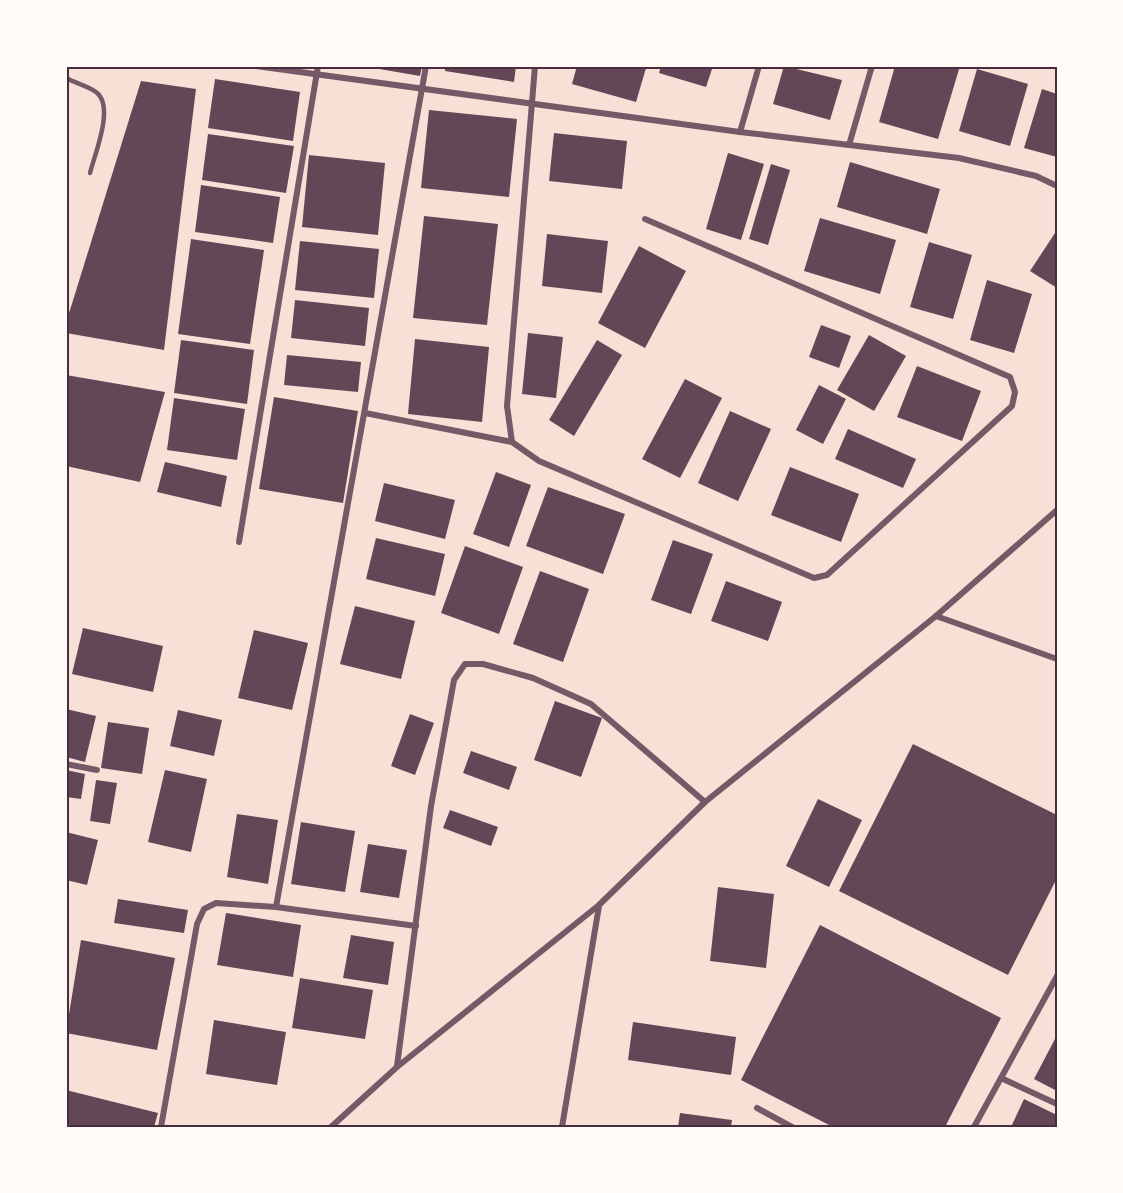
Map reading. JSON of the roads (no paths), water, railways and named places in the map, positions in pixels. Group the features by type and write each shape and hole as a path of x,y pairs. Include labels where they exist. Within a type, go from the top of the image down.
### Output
{"street":[{"path":"256,66 740,132 959,158 1036,176 1057,186"},
{"path":"239,542 318,66"},
{"path":"276,908 426,66"},
{"path":"512,442 507,406 535,66"},
{"path":"740,132 759,66"},
{"path":"849,145 872,66"},
{"path":"365,413 512,442 540,461 814,578 821,578 1012,406 1015,392 1010,377 645,219"},
{"path":"331,1127 397,1067 599,905 705,802 936,616 1057,510"},
{"path":"936,616 1057,659"},
{"path":"397,1067 431,806 454,680 465,664 483,664 533,678 591,704 705,802"},
{"path":"66,764 97,770"},
{"path":"161,1127 197,924 204,909 216,903 276,908 416,926"},
{"path":"562,1127 599,905"},
{"path":"974,1127 1057,976"},
{"path":"1001,1078 1057,1104"},
{"path":"757,1108 792,1127"}],"lane":[{"path":"66,78 97,93 104,102 106,114 90,173"}]}
